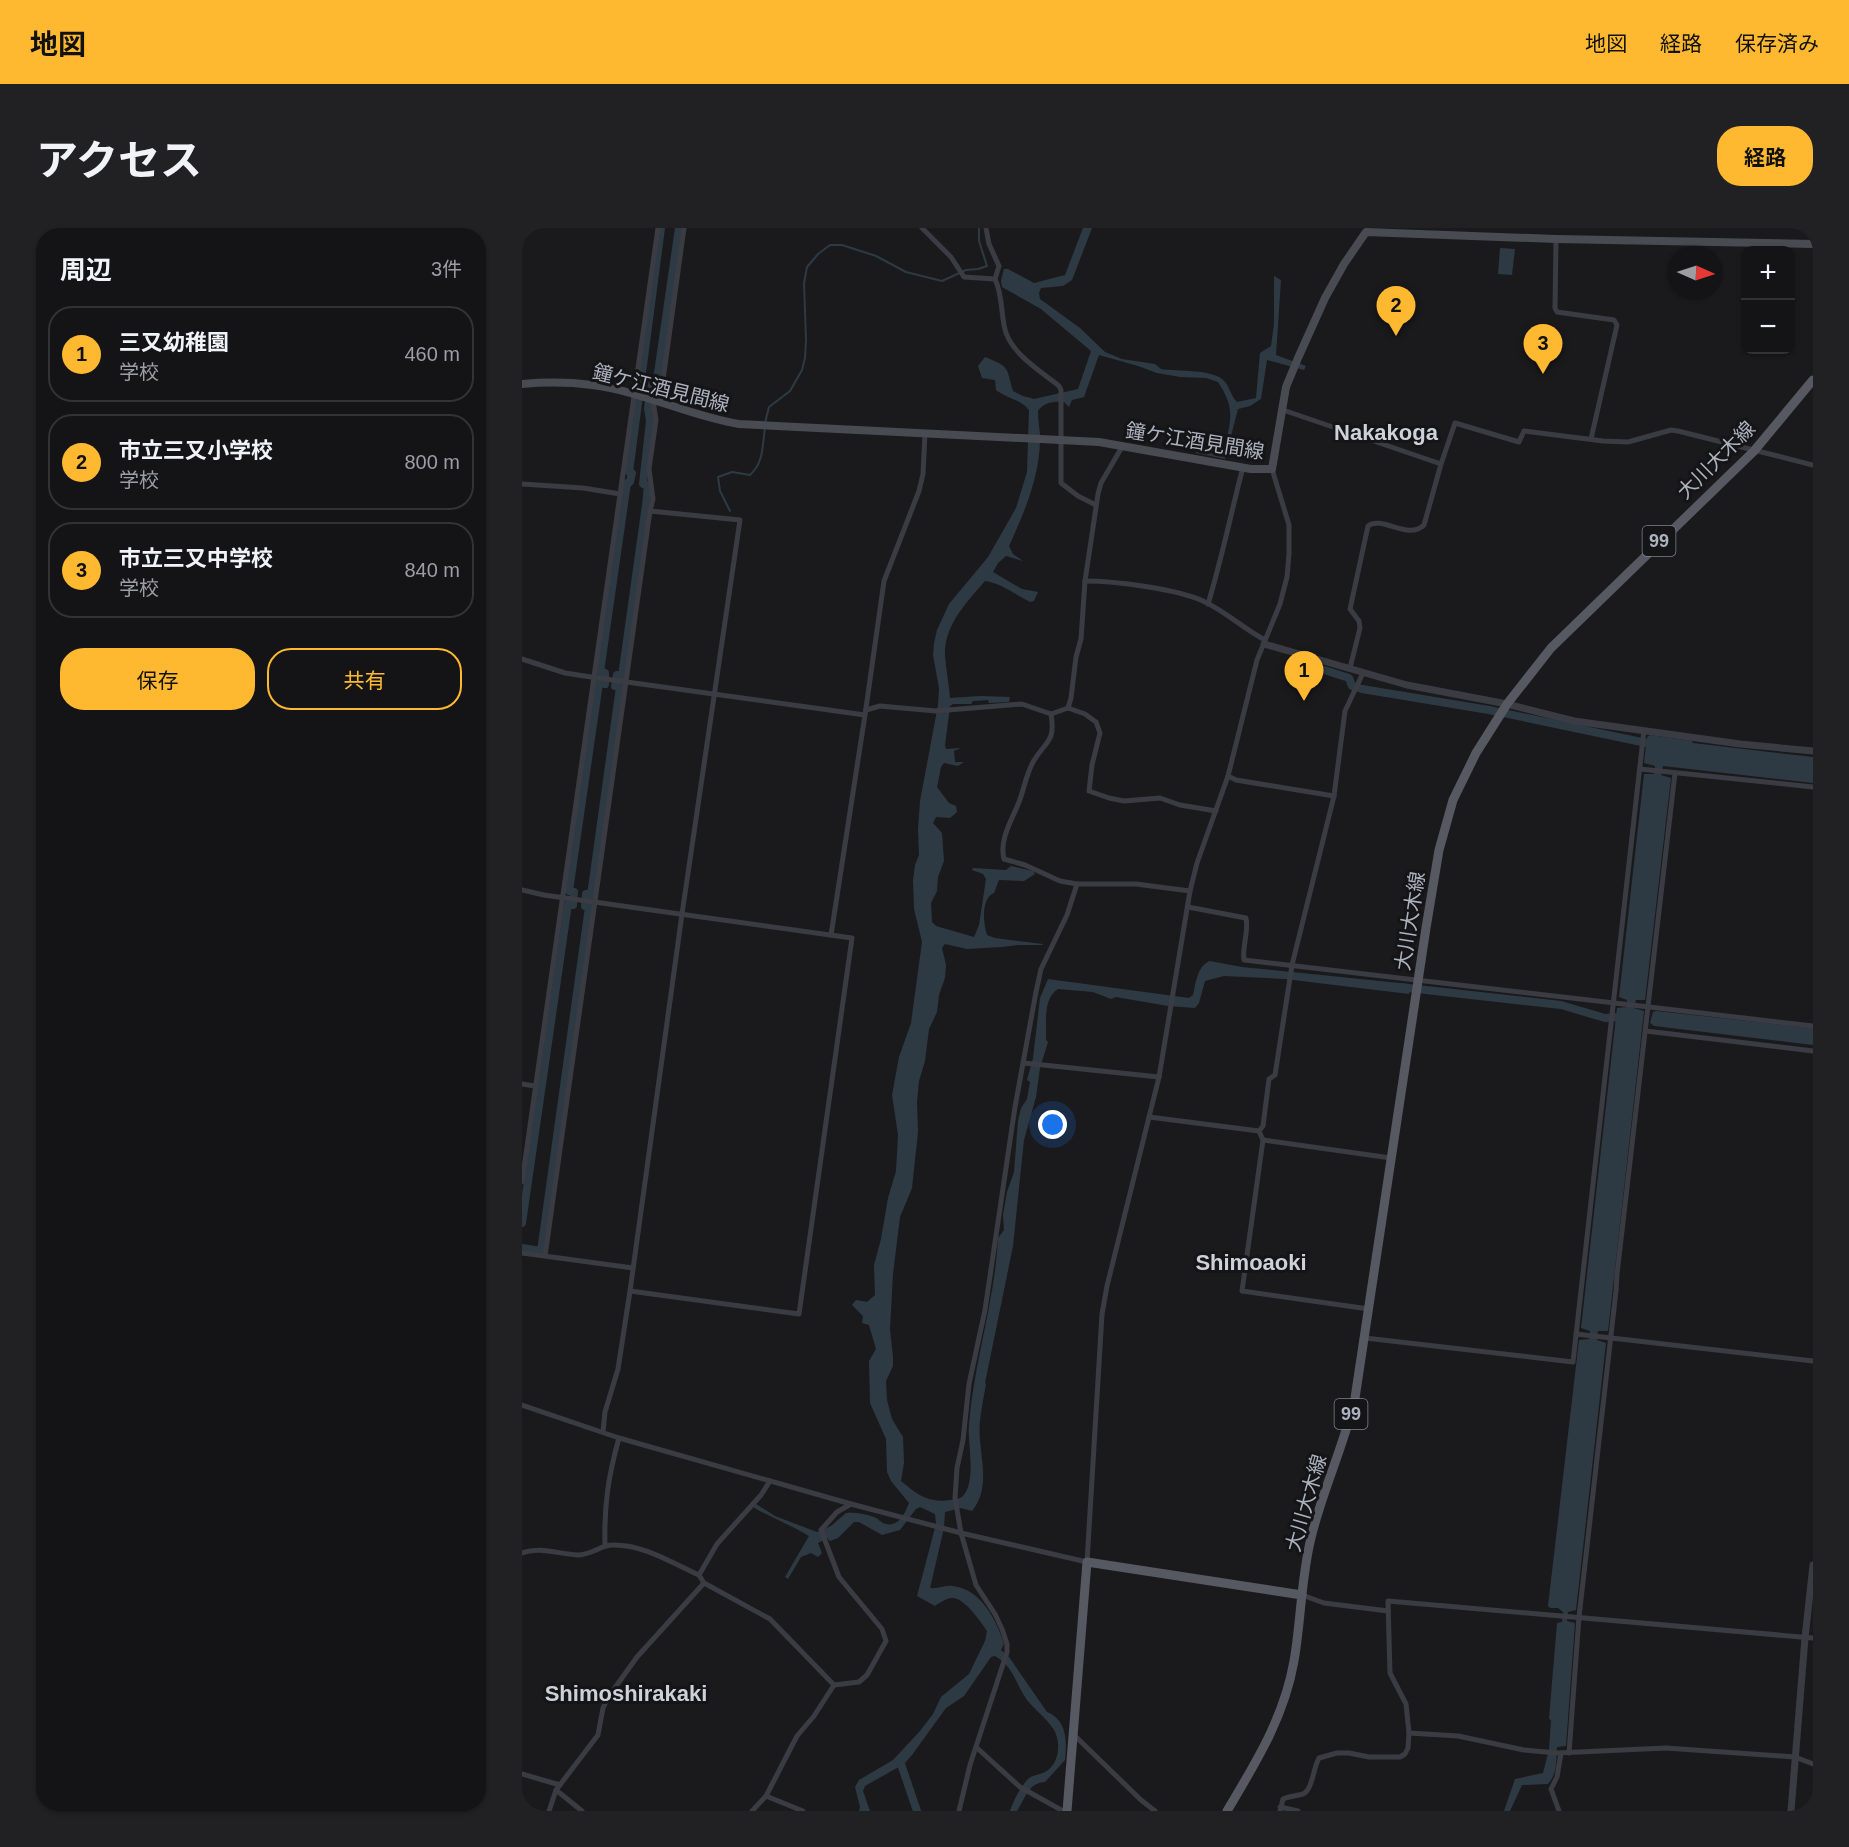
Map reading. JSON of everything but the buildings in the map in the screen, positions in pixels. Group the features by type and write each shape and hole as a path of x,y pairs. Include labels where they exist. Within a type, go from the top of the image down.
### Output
{"main road":[{"name":"鐘ケ江酒見間線","path":"522,384 590,384 635,395 711,420 740,424 1099,442 1243,467 1272,469 1286,387 1325,298 1366,230 1556,239 1813,244"},
{"name":"大川大木線","path":"1227,1811 1264,1750 1278,1720 1293,1663 1310,1539 1349,1424 1365,1338 1439,850 1453,800 1476,753 1506,706 1551,648 1754,451 1813,380"},
{"path":"1065,1811 1087,1562 1302,1595"}],"street":[{"path":"522,1182 596,677 658,228"},
{"path":"545,1256 625,681 653,499 649,470 656,420 652,401 663,380 684,228"},
{"path":"921,228 951,257 964,277 995,279"},
{"path":"986,228 989,244 999,266 995,279 1002,301 1007,336 1016,350 1061,390 1061,483 1078,496 1096,505"},
{"path":"1556,239 1555,308 1557,312 1614,320 1617,325 1591,439"},
{"path":"1282,410 1441,464"},
{"path":"1350,668 1360,628 1359,621 1350,609 1368,526 1374,523 1413,531 1424,525 1455,423 1519,442 1524,431 1628,441 1671,430 1813,465"},
{"path":"831,935 884,581 919,491 923,474 925,433"},
{"path":"1068,708 1081,639 1085,581 1096,505 1101,483 1122,447"},
{"path":"1208,604 1223,553 1243,467"},
{"path":"522,1405 619,1438 851,1504 961,1533 1087,1562 1102,1314 1107,1286 1159,1077 1190,891 1197,863 1228,776 1257,660 1280,604 1287,577 1290,554 1289,525 1272,469"},
{"path":"522,484 583,488 620,494"},
{"path":"603,1432 605,1412 618,1369 630,1291 740,520 650,511"},
{"path":"1085,581 1134,585 1187,596 1208,604 1265,642 1407,685 1574,721 1644,732 1813,751"},
{"path":"522,658 565,673 866,712 880,706 936,711 1022,704 1051,714 1068,708 1085,714 1095,722 1100,733 1089,790 1124,801 1160,798 1180,805 1216,811"},
{"path":"1259,1131 1263,1126 1269,1079 1275,1075 1292,966 1334,796 1346,711 1363,673"},
{"path":"1051,714 1052,738 1032,763 1005,836 1004,859 1025,865 1060,881 1077,884 1136,884 1190,891"},
{"path":"1365,1338 1573,1362 1642,769 1644,732"},
{"path":"1642,769 1813,788"},
{"path":"1569,1753 1577,1617 1647,1029 1647,1006 1673,772"},
{"path":"1228,776 1236,780 1334,796"},
{"path":"959,1811 993,1689 997,1684 1007,1652 1007,1644 995,1614 976,1585 961,1533 955,1498 957,1468 966,1424 969,1384 985,1310 1041,969 1067,915 1077,884"},
{"path":"522,890 571,899 852,938 800,1314 630,1291"},
{"path":"1188,907 1244,916 1248,926 1243,949 1244,960 1813,1026"},
{"path":"1647,1029 1813,1051"},
{"path":"1026,1063 1159,1077"},
{"path":"522,1084 535,1086"},
{"path":"1149,1117 1259,1131"},
{"path":"1259,1131 1263,1140 1242,1291 1369,1309"},
{"path":"1263,1140 1391,1158"},
{"path":"522,1253 633,1269"},
{"path":"1576,1334 1813,1361"},
{"path":"605,1546 604,1522 608,1477 619,1438"},
{"path":"699,1575 717,1544 761,1495 770,1480"},
{"path":"834,1685 859,1682 867,1675 886,1641 882,1629 839,1577 821,1530 837,1512 851,1504"},
{"path":"522,1553 543,1550 580,1555 597,1552 605,1546 613,1545 644,1550 699,1575 704,1583 770,1619 834,1685"},
{"path":"1791,1811 1809,1638 1813,1565"},
{"path":"549,1811 558,1787 598,1735 603,1708 631,1665 704,1583"},
{"path":"1302,1595 1323,1604 1388,1611"},
{"path":"1298,1811 1280,1809 1283,1799 1309,1790 1319,1758 1336,1753 1369,1757 1400,1757 1408,1748 1406,1704 1390,1673 1388,1601 1809,1638"},
{"path":"752,1811 766,1796 798,1736 834,1685"},
{"path":"1409,1733 1458,1736 1524,1750 1561,1753 1666,1748 1795,1757 1813,1764"},
{"path":"1073,1734 1155,1811"},
{"path":"976,1747 1020,1787 1065,1811"},
{"path":"1559,1811 1551,1789 1557,1777 1561,1753"},
{"path":"522,1774 558,1787 582,1811"},
{"path":"766,1796 803,1811"}],"shaded area":[{"path":"1083,228 1092,228 1072,280 1063,286 1041,288 1040,299 1080,328 1105,352 1122,359 1155,364 1161,369 1213,374 1225,382 1237,402 1256,398 1260,353 1271,346 1274,324 1274,276 1281,280 1276,355 1306,366 1304,370 1267,360 1261,399 1250,406 1238,409 1225,459 1196,453 1196,451 1221,455 1223,453 1230,425 1230,409 1218,382 1206,378 1157,373 1099,355 1084,397 1072,400 1069,407 1064,402 1053,402 1046,404 1038,411 1040,449 1035,478 1009,546 1013,554 1023,561 1006,556 993,572 1022,589 1038,592 1034,601 1030,602 1003,587 985,581 958,615 948,634 945,655 950,698 1010,697 1009,702 973,701 971,704 950,706 945,746 946,749 961,748 954,751 955,762 964,762 958,766 944,763 937,787 949,803 956,806 957,812 950,818 936,817 933,823 942,833 944,861 938,877 937,891 931,903 932,922 936,926 974,937 979,925 986,879 983,874 972,870 973,868 1006,870 1011,866 1033,871 1035,874 1024,881 999,880 994,893 985,905 984,918 987,935 1043,944 967,949 945,944 942,948 946,965 945,978 939,995 937,1012 929,1029 925,1061 919,1081 918,1132 912,1188 900,1217 893,1274 890,1329 893,1366 886,1381 887,1400 892,1419 903,1437 904,1463 901,1481 918,1494 942,1501 963,1496 970,1481 969,1424 975,1378 993,1285 998,1238 1004,1230 1003,1215 1007,1192 1014,1172 1018,1121 1021,1108 1027,1099 1030,1082 1027,1080 1033,1058 1040,998 1048,979 1189,998 1193,995 1202,967 1210,961 1242,967 1409,984 1409,994 1285,979 1224,976 1205,981 1199,1003 1195,1008 1116,997 1111,999 1093,992 1058,989 1053,993 1046,1012 1046,1040 1048,1042 1024,1140 1013,1246 985,1383 980,1426 983,1486 972,1511 961,1508 945,1512 944,1528 930,1588 950,1586 963,1588 980,1600 992,1616 1001,1635 1004,1644 1001,1650 1009,1657 1047,1712 1059,1720 1064,1732 1065,1760 1045,1782 1031,1788 1017,1811 1010,1811 1028,1779 1045,1772 1054,1763 1058,1745 1052,1727 1027,1700 1006,1665 995,1656 991,1657 964,1696 946,1708 904,1764 865,1786 863,1791 870,1811 859,1811 855,1787 859,1780 893,1760 933,1714 941,1697 969,1674 985,1641 987,1631 962,1601 952,1598 935,1606 917,1596 936,1524 935,1514 920,1507 900,1530 882,1535 859,1522 854,1522 838,1538 830,1541 827,1538 818,1543 822,1553 818,1557 811,1553 801,1557 788,1579 785,1577 809,1536 753,1507 756,1504 775,1516 817,1532 831,1526 846,1513 864,1514 884,1523 895,1523 906,1511 909,1503 891,1481 887,1472 886,1439 870,1403 869,1361 876,1349 869,1325 862,1323 863,1316 852,1305 856,1300 867,1302 875,1295 874,1265 896,1171 898,1135 892,1095 899,1057 911,1023 922,942 914,909 913,880 919,855 920,801 938,705 939,688 933,655 934,643 937,630 949,604 988,557 1016,508 1027,472 1029,410 996,390 995,380 982,378 978,366 985,357 999,363 1008,373 1013,391 1034,399 1078,389 1091,351 1041,309 1002,287 1004,269 1034,283 1065,275"},
{"path":"1500,248 1515,249 1512,275 1498,274"},
{"path":"1650,735 1693,743 1813,757 1813,783 1663,766 1661,775 1671,778 1645,1000 1636,1000 1634,1008 1644,1011 1608,1331 1598,1331 1597,1340 1606,1343 1576,1610 1568,1612 1567,1621 1575,1623 1566,1746 1557,1747 1555,1771 1548,1784 1522,1785 1510,1811 1504,1811 1515,1779 1543,1773 1549,1749 1551,1721 1549,1718 1557,1623 1562,1622 1563,1612 1558,1608 1548,1606 1579,1340 1589,1339 1590,1331 1581,1328 1617,1008 1627,1007 1627,1000 1619,997 1644,774 1654,774 1655,766 1644,763 1647,737"},
{"path":"1653,1012 1813,1028 1813,1045 1654,1026 1650,1023"}],"waterway":[{"path":"522,1223 568,904 573,905 574,892 569,891 599,683 605,684 605,673 600,672 627,483 630,482 632,473 629,472 661,228"},
{"path":"522,1248 541,1251 589,907 585,906 586,894 591,895 620,687 615,686 617,675 622,676 646,505 648,486 643,484 650,421 648,408 652,383 657,380 679,228"},
{"path":"765,423 769,407 790,391 802,370 806,340 804,283 807,267 818,254 830,245 842,245 876,256 906,272 942,281 966,270 987,266 979,241 979,228"},
{"path":"730,511 720,491 718,477 732,472 750,475 755,470 763,448 765,428"},
{"path":"1321,669 1349,678 1352,686 1362,689 1489,710 1656,745"},
{"path":"1399,987 1561,1005 1605,1018 1619,1017"},
{"path":"900,1761 917,1811"}],"place":[{"name":"市立三又小学校","path":"1396,336"},
{"name":"市立三又中学校","path":"1543,374"},
{"name":"三又幼稚園","path":"1304,701"}],"district":[{"name":"Nakakoga","path":"1386,432"},
{"name":"Shimoaoki","path":"1251,1262"},
{"name":"Shimoshirakaki","path":"626,1693"}]}
